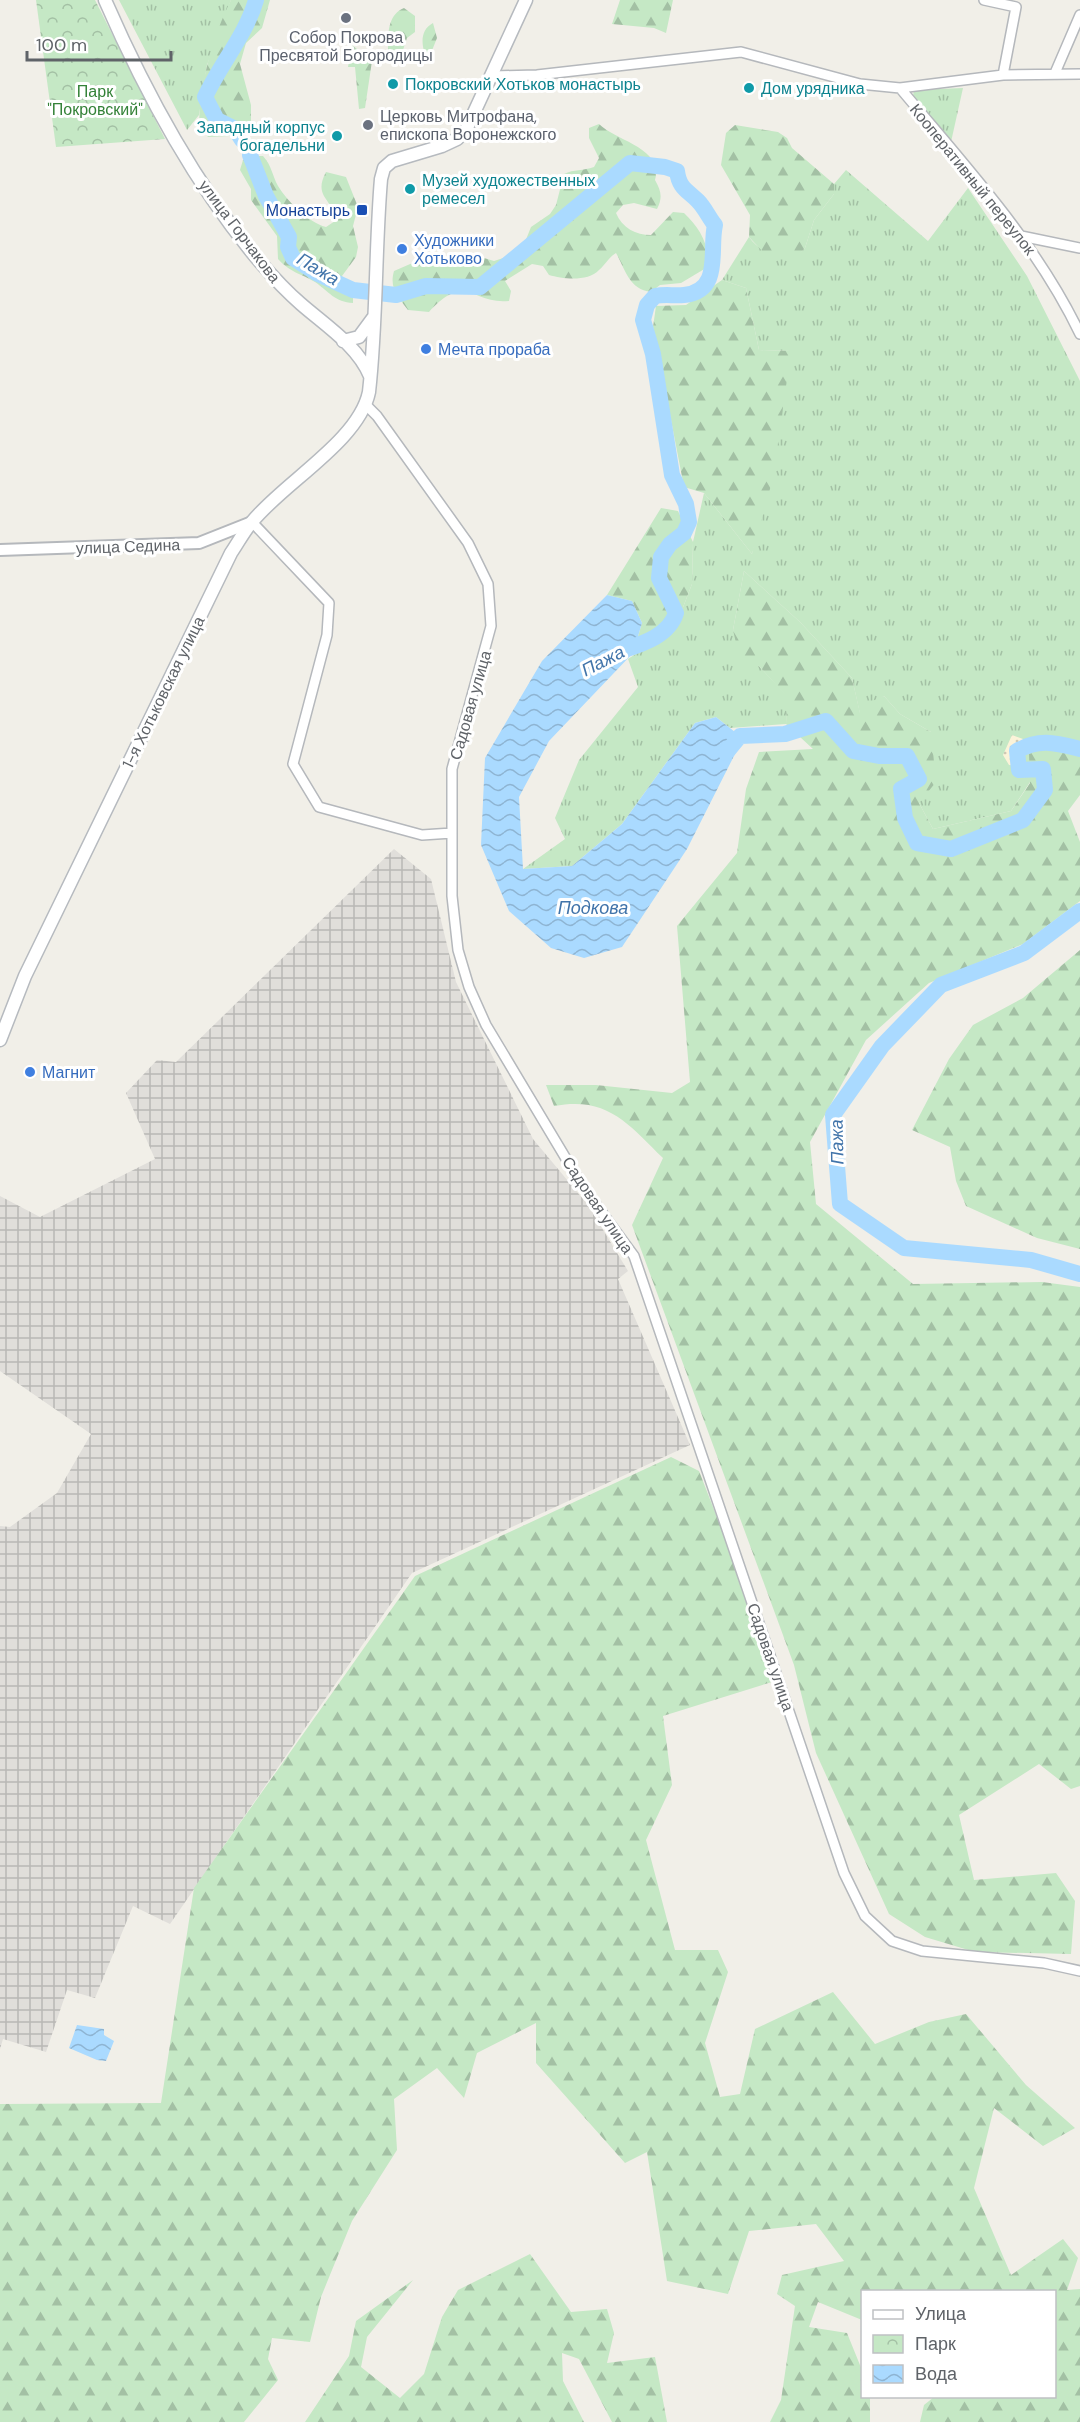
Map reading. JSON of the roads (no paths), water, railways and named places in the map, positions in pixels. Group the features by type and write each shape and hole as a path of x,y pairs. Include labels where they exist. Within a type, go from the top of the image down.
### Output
{"main road":[{"name":"улица Горчакова","path":"105,0 140,73 176,140 219,206 272,275 343,341 363,363 370,377"},
{"path":"493,76 526,0"},
{"name":"1-я Хотьковская улица","path":"0,1040 25,976 231,553 252,522 344,435 366,405 377,310 375,269 381,179 384,168 392,161 442,146 457,139 472,120 493,76"},
{"path":"343,341 359,337 377,310"}],"street":[{"path":"984,0 1016,7 1003,75"},
{"path":"1055,73 1080,15"},
{"path":"493,76 537,75 741,52 860,84 900,88 1003,75 1080,74"},
{"name":"Кооперативный переулок","path":"900,88 1021,236 1062,297 1080,334"},
{"path":"1021,236 1080,248"},
{"name":"Садовая улица","path":"366,405 377,416 468,543 488,584 489,637 452,769 453,907 458,950 470,987 486,1025 583,1187 634,1256 840,1862 865,1916 892,1941 922,1951 1044,1963 1080,1971"},
{"path":"252,522 329,603 327,635 293,764 319,807 422,835 452,833"},
{"name":"улица Седина","path":"0,550 199,543 252,522"}],"water":[{"name":"Подкова","path":"607,595 632,601 642,623 633,653 549,741 519,797 523,869 572,866 622,824 695,723 716,717 740,736 737,750 687,849 622,947 584,958 551,948 509,911 481,845 485,758 542,661"},
{"path":"77,2025 104,2029 104,2035 114,2041 106,2061 97,2060 69,2048"}],"waterway":[{"name":"Пажа","path":"242,140 235,129 217,120 205,97 240,37 256,0"},
{"name":"Пажа","path":"250,155 266,196 289,237 288,247 293,258 318,274 353,290 396,295 426,286 480,287 630,163 665,167 677,171 682,185 715,225 712,268 704,286 696,292 684,295 655,296 647,305 643,320 653,354 672,475 686,504 689,522 684,533 670,544 661,557 659,578 676,613 672,622 659,635 615,653"},
{"name":"Пажа","path":"726,753 740,736 785,734 826,721 853,751 879,756 907,756 919,779 901,789 905,818 917,843 951,849 1023,820 1045,790 1043,769 1019,770 1017,751 1040,743 1080,749"},
{"name":"Пажа","path":"1080,911 1024,953 941,985 882,1046 833,1115 840,1204 904,1248 1031,1260 1080,1274"}],"place":[{"name":"Собор Покрова Пресвятой Богородицы","path":"346,18"},
{"name":"Покровский Хотьков монастырь","path":"393,84"},
{"name":"Дом урядника","path":"749,88"},
{"name":"Церковь Митрофана, епископа Воронежского","path":"368,125"},
{"name":"Западный корпус богадельни","path":"337,136"},
{"name":"Музей художественных ремесел","path":"410,189"},
{"name":"Монастырь","path":"362,210"},
{"name":"Художники Хотьково","path":"402,249"},
{"name":"Мечта прораба","path":"426,349"},
{"name":"Магнит","path":"30,1072"}],"park label":[{"name":"Парк \"Покровский\"","path":"95,100"}]}
